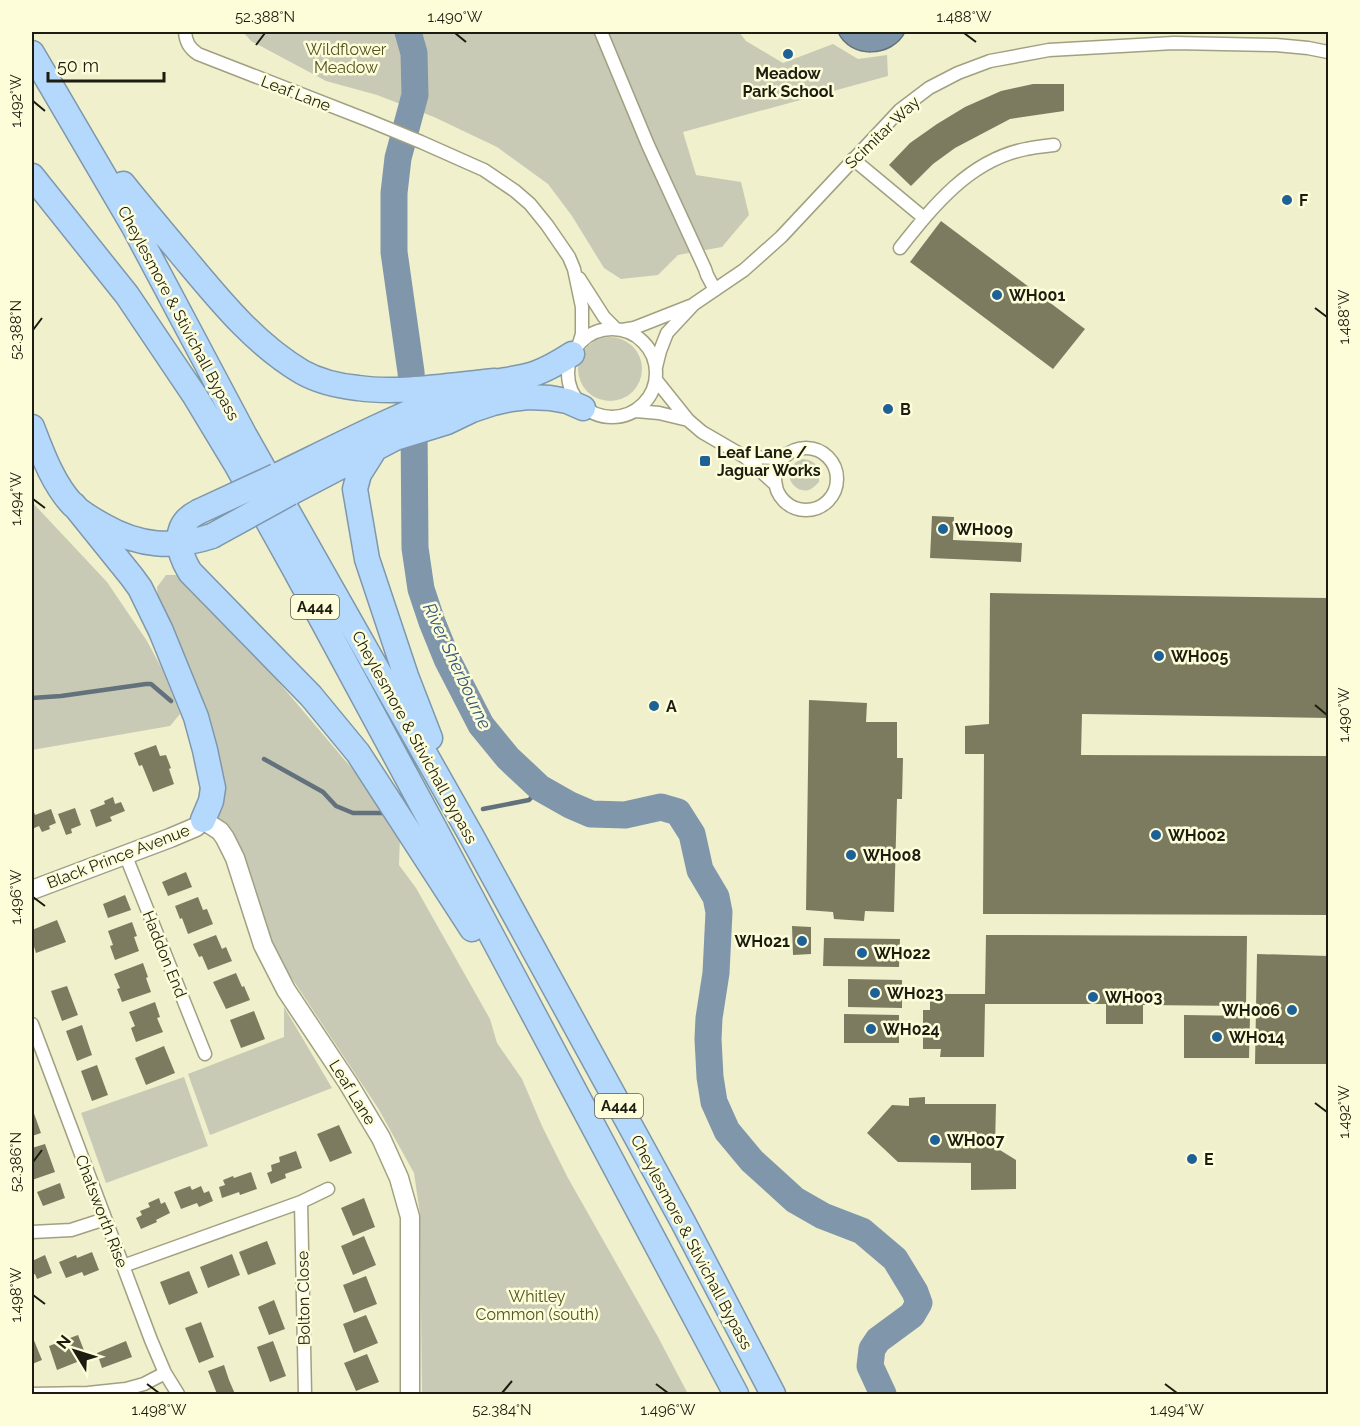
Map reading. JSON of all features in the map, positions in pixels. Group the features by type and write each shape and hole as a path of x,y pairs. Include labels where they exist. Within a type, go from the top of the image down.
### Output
{"highway":[{"name":"Cheylesmore & Stivichall Bypass","path":"32,53 134,227 244,436 462,819 683,1222 773,1395"},
{"path":"69,115 138,203 256,338 287,362 317,379 361,389 440,392 528,375 562,361 575,349"},
{"name":"Cheylesmore & Stivichall Bypass","path":"32,176 127,295 195,396 236,464 560,1064 735,1395"},
{"path":"440,392 387,435 359,474 355,489 367,559 406,676 462,819"},
{"path":"560,1064 358,753 311,696 190,572 182,557 180,543 183,525 186,520 198,512 283,484 387,435 447,422 472,410 511,399 550,398 567,401 583,408"},
{"path":"32,427 55,478 132,577 165,641 196,717 206,750 212,782 211,801 202,820"},
{"path":"74,505 94,521 127,537 147,543 180,543 212,536 283,484"}],"street":[{"name":"Leaf Lane","path":"185,32 187,42 198,54 421,142 484,170 530,204 569,257 574,269"},
{"path":"601,32 648,144 715,290"},
{"name":"Scimitar Way","path":"694,304 744,270 781,237 900,110 928,88 958,73 990,61 1049,50 1174,44 1276,45 1329,52"},
{"path":"900,248 946,194 976,169 991,161 1026,149 1054,145"},
{"path":"853,159 924,218"},
{"path":"574,269 604,317 645,344 654,357 656,374 688,420 702,432 745,458 776,485"},
{"path":"574,269 582,307 582,334 568,367 568,380 574,397 583,408 594,414 608,418 621,417 636,411 644,404 650,396 660,351 667,333 694,304"},
{"path":"575,349 596,332 607,329 634,328 694,304"},
{"path":"636,411 659,413 688,420"},
{"path":"809,448 821,451 831,459 838,477 833,495 827,502 817,508 806,510 786,503 776,485 777,468 783,458 792,451 809,448"},
{"path":"745,458 783,458"},
{"name":"Leaf Lane","path":"202,820 220,831 225,838 235,858 263,945 286,990 348,1083 381,1138 399,1178 410,1217 410,1395"},
{"name":"Black Prince Avenue","path":"32,890 188,831 202,820"},
{"name":"Haddon End","path":"125,854 205,1054"},
{"name":"Chatsworth Rise","path":"32,1024 151,1340 165,1373 178,1395"},
{"path":"123,1266 301,1202 328,1189"},
{"name":"Bolton Close","path":"301,1202 305,1395"},
{"path":"32,1232 72,1230 105,1219"},
{"path":"32,1394 88,1393 126,1389 144,1384 165,1373"}],"green space":[{"name":"Wildflower Meadow","path":"243,32 739,32 746,41 783,63 833,44 858,59 887,55 888,76 683,132 696,175 741,182 749,215 722,247 678,255 658,275 621,279 604,268 572,216 548,184 497,147 434,117 377,95 326,81 251,41"},
{"path":"610,337 628,343 636,351 642,369 636,387 628,395 610,401 592,395 584,387 578,369 584,351 592,343"},
{"path":"800,459 813,462 819,472 819,482 806,490 794,486 789,475 791,468"},
{"path":"32,502 107,582 147,641 162,669 180,714 170,726 32,750"},
{"name":"Whitley Common (south)","path":"166,575 180,575 189,590 276,679 354,771 400,837 399,865 416,888 490,1019 497,1043 522,1079 568,1178 688,1394 422,1394 420,1214 414,1173 378,1108 281,962 270,940 238,843 225,822 214,817 181,657 171,623 158,600 157,587"},
{"path":"284,1007 332,1088 210,1135 188,1074 284,1037"},
{"path":"184,1077 208,1146 106,1183 81,1113"}],"water":[{"path":"838,32 905,32 891,47 871,52 852,47"}],"building":[{"path":"1033,84 1064,84 1064,111 1010,119 955,148 933,164 911,186 889,165 910,143 965,107 1001,91"},
{"name":"WH001","path":"941,221 1085,329 1053,369 910,262"},
{"name":"WH009","path":"932,516 954,517 953,540 1022,543 1021,562 930,558"},
{"path":"990,593 1328,598 1328,718 1082,714 1081,755 1328,756 1328,915 983,914 984,754 965,754 965,726 989,724"},
{"name":"WH008","path":"809,700 867,703 866,722 897,722 897,758 903,758 902,799 897,799 894,912 865,911 864,921 834,919 833,912 806,910"},
{"path":"156,745 160,756 166,755 174,784 153,792 142,765 139,766 134,753"},
{"path":"113,797 115,804 121,802 125,811 110,817 112,821 96,827 90,810 105,804 104,801"},
{"path":"32,806 35,815 51,809 56,823 49,826 50,829 42,832 39,826 32,829"},
{"path":"75,808 81,825 71,829 72,833 66,835 58,814"},
{"path":"186,872 192,887 168,896 162,882"},
{"path":"125,895 131,910 108,918 103,904"},
{"path":"198,897 203,910 207,909 213,924 188,934 175,906"},
{"path":"57,920 66,942 36,953 32,930"},
{"path":"132,922 139,951 115,960 108,931"},
{"name":"WH021","path":"792,926 811,927 811,954 793,955"},
{"path":"216,935 222,949 226,947 232,961 208,970 193,944"},
{"name":"WH003","path":"986,935 1247,936 1246,1006 1143,1005 1143,1024 1106,1024 1106,1004 985,1004 984,1057 940,1057 941,1049 923,1049 923,1010 930,1010 930,1001 941,1001 940,994 985,994"},
{"name":"WH022","path":"824,938 900,939 899,967 823,966"},
{"name":"WH006","path":"1257,954 1328,956 1328,1064 1255,1064"},
{"path":"143,963 151,992 122,1002 117,989 120,988 114,974"},
{"path":"236,973 250,1000 226,1009 213,982"},
{"name":"WH023","path":"848,979 902,980 902,1008 848,1007"},
{"path":"67,986 78,1015 62,1021 51,991"},
{"path":"155,1002 160,1017 157,1018 163,1032 136,1042 131,1028 135,1026 129,1012"},
{"path":"254,1011 265,1039 241,1048 230,1020"},
{"name":"WH024","path":"844,1014 899,1015 899,1043 844,1043"},
{"name":"WH014","path":"1184,1015 1250,1016 1249,1058 1184,1058"},
{"path":"82,1025 92,1055 77,1061 66,1031"},
{"path":"164,1046 175,1073 146,1085 135,1058"},
{"path":"97,1065 108,1095 92,1101 81,1071"},
{"name":"WH007","path":"925,1097 925,1104 996,1104 995,1147 1016,1160 1016,1189 971,1190 971,1163 898,1162 867,1133 892,1105 909,1106 909,1098"},
{"path":"32,1108 41,1133 32,1136"},
{"path":"339,1125 352,1153 330,1162 317,1134"},
{"path":"45,1144 55,1172 32,1180 32,1148"},
{"path":"296,1151 302,1168 285,1174 286,1178 271,1184 267,1173 272,1171 271,1165 280,1162 279,1157"},
{"path":"251,1172 257,1189 222,1198 219,1187 225,1185 223,1180"},
{"path":"60,1183 65,1198 43,1206 37,1192"},
{"path":"190,1186 192,1190 201,1186 204,1193 209,1191 213,1201 199,1207 197,1203 181,1209 174,1192"},
{"path":"159,1198 161,1204 165,1202 170,1213 141,1229 136,1218 142,1215 140,1211 150,1207 148,1203"},
{"path":"364,1198 375,1227 353,1236 341,1208"},
{"path":"364,1236 376,1265 353,1275 341,1246"},
{"path":"267,1241 276,1264 248,1275 239,1252"},
{"path":"92,1252 99,1270 84,1276 82,1272 66,1278 59,1262"},
{"path":"232,1254 240,1275 208,1288 200,1267"},
{"path":"45,1255 52,1273 37,1279 35,1274 32,1275 32,1261"},
{"path":"189,1271 198,1293 169,1305 160,1282"},
{"path":"366,1276 377,1304 354,1313 343,1285"},
{"path":"274,1300 285,1329 269,1335 258,1307"},
{"path":"366,1315 378,1343 354,1353 343,1324"},
{"path":"201,1322 214,1357 199,1363 185,1328"},
{"path":"78,1335 87,1358 57,1370 49,1346"},
{"path":"32,1338 42,1360 32,1364"},
{"path":"126,1341 132,1357 102,1368 97,1353"},
{"path":"273,1341 286,1376 270,1382 257,1347"},
{"path":"367,1354 379,1382 356,1391 344,1363"},
{"path":"224,1365 235,1394 217,1394 208,1371"}],"waterway":[{"name":"River Sherbourne","path":"408,32 414,53 415,95 398,158 394,193 394,252 411,372 414,423 415,548 421,589 432,622 447,659 481,725 508,758 540,788 591,814 625,815 661,807 678,812 692,834 700,870 716,897 719,912 716,973 708,1039 714,1102 727,1131 752,1161 795,1200 823,1216 862,1231 895,1259 915,1292 919,1303 912,1315 878,1340 872,1349 870,1366 883,1394"},
{"path":"32,698 151,684 171,701"},
{"path":"264,759 323,792 336,806 353,813 383,813"},
{"path":"483,809 529,800 540,788"}],"place":[{"name":"Meadow Park School","path":"788,54"},
{"name":"F","path":"1287,200"},
{"name":"WH001","path":"997,295"},
{"name":"B","path":"888,409"},
{"name":"Leaf Lane / Jaguar Works","path":"705,461"},
{"name":"WH009","path":"943,529"},
{"name":"WH005","path":"1159,656"},
{"name":"A","path":"654,706"},
{"name":"WH002","path":"1156,835"},
{"name":"WH008","path":"851,855"},
{"name":"WH021","path":"802,941"},
{"name":"WH022","path":"862,953"},
{"name":"WH023","path":"875,993"},
{"name":"WH003","path":"1093,997"},
{"name":"WH006","path":"1292,1010"},
{"name":"WH024","path":"871,1029"},
{"name":"WH014","path":"1217,1037"},
{"name":"WH007","path":"935,1140"},
{"name":"E","path":"1192,1159"}]}
